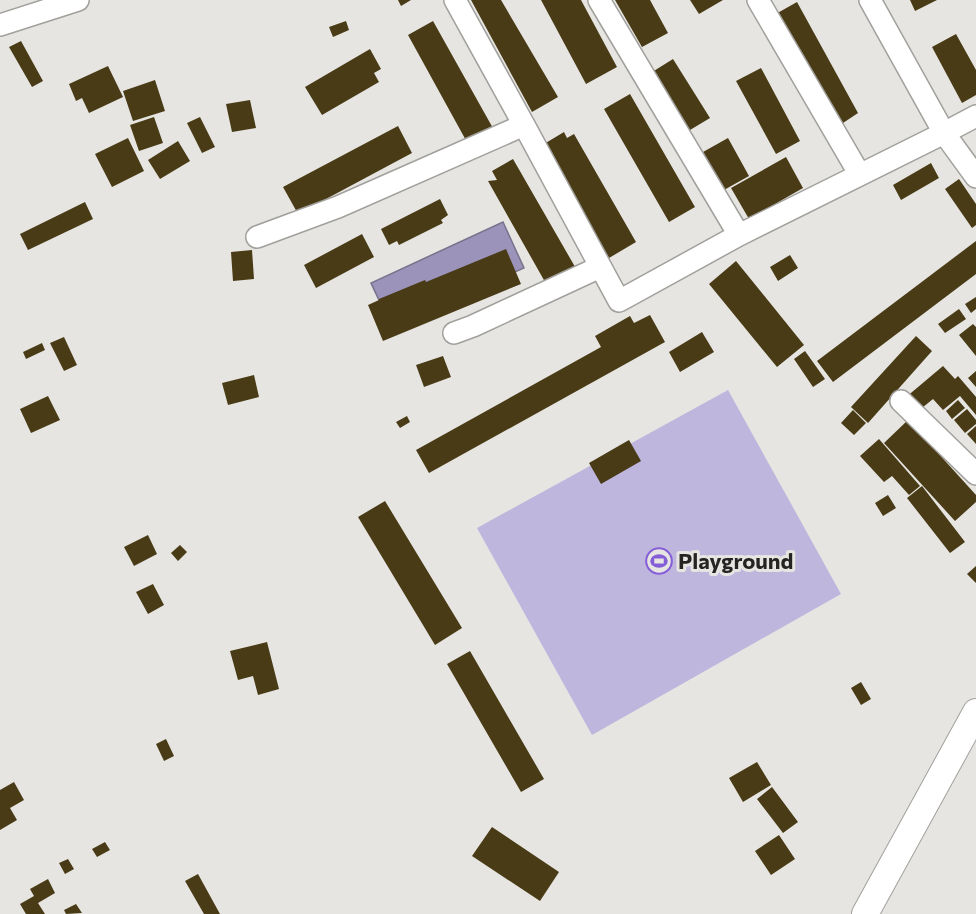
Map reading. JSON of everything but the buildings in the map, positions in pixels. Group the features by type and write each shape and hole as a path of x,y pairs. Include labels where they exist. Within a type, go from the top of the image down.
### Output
{"street":[{"path":"0,25 78,0"},
{"path":"455,0 619,301 739,235 976,116"},
{"path":"599,0 739,235"},
{"path":"758,0 860,175"},
{"path":"870,0 944,133 976,177"},
{"path":"256,237 338,207 524,125"},
{"path":"454,333 600,267"},
{"path":"901,401 976,474"},
{"path":"865,914 976,712"}],"shaded area":[{"path":"503,222 524,268 392,328 371,283"},
{"name":"Playground","path":"728,390 841,594 592,735 477,528"}],"place":[{"name":"Playground","path":"659,561"}]}
